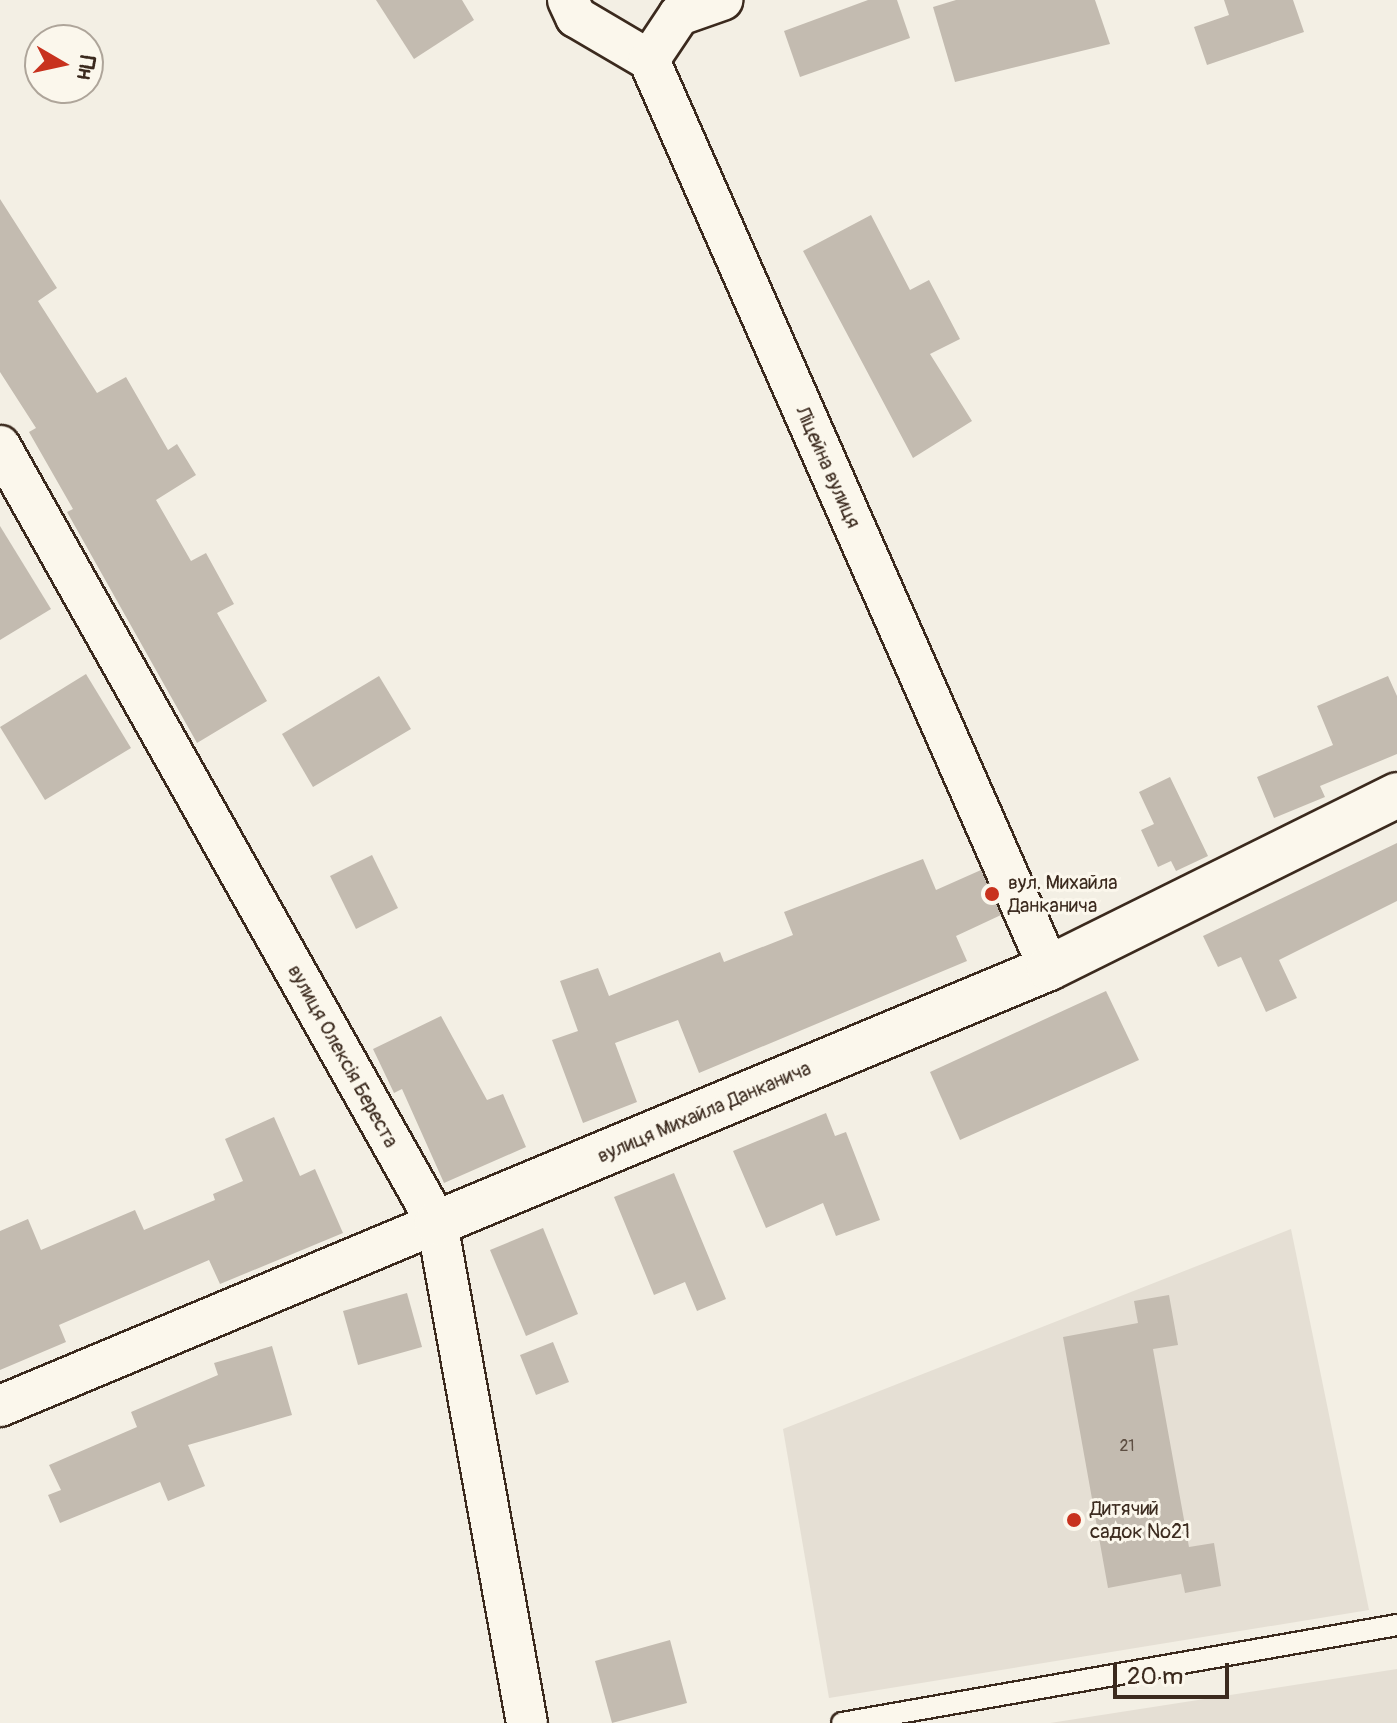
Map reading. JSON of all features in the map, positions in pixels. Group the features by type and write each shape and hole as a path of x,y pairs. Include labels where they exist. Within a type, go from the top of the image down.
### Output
{"street":[{"path":"568,0 576,17 649,60 679,15 722,0"},
{"name":"Ліцейна вулиця","path":"649,60 1049,968"},
{"name":"вулиця Олексія Береста","path":"0,446 437,1223 527,1723"},
{"name":"вулиця Михайла Данканича","path":"0,1406 1049,968 1397,795"}],"lane":[{"path":"842,1723 1397,1625"}],"shaded area":[{"name":"Дитячий садок №21","path":"1291,1229 1369,1610 829,1698 783,1429"},
{"path":"1397,1669 1397,1723 1050,1723"}],"building":[{"path":"376,0 462,0 474,20 414,59"},
{"path":"868,0 897,0 910,38 800,77 784,31"},
{"path":"956,0 1095,0 1110,44 955,82 933,7"},
{"path":"1224,0 1293,0 1304,32 1207,65 1194,27 1229,15"},
{"path":"0,199 57,288 38,301 97,393 126,377 168,450 177,444 196,475 156,500 191,561 206,553 234,604 217,613 267,701 197,743 67,512 73,509 29,432 36,428 0,372"},
{"path":"871,215 910,290 929,280 960,339 930,354 972,421 913,458 803,251"},
{"path":"0,526 51,609 0,640"},
{"path":"86,674 131,748 45,800 0,727"},
{"path":"379,676 411,729 313,787 282,734"},
{"path":"1388,676 1397,696 1397,754 1320,786 1325,797 1274,818 1257,777 1333,745 1317,706"},
{"path":"1170,777 1208,856 1176,871 1171,861 1158,867 1141,830 1154,824 1139,792"},
{"path":"1397,843 1397,901 1279,960 1297,998 1266,1012 1241,957 1218,967 1203,936"},
{"path":"372,855 398,908 356,929 330,876"},
{"path":"923,859 936,890 981,870 1001,915 956,936 967,961 699,1073 678,1020 615,1043 637,1102 583,1123 552,1040 578,1031 560,981 598,968 609,996 720,952 724,962 793,935 784,912"},
{"path":"1106,991 1139,1060 960,1140 930,1072"},
{"path":"441,1016 487,1100 503,1094 526,1147 444,1183 402,1089 394,1093 373,1049"},
{"path":"826,1113 835,1136 846,1132 880,1220 836,1236 823,1203 766,1228 733,1151"},
{"path":"274,1117 300,1176 315,1169 343,1233 220,1284 209,1260 59,1325 66,1342 0,1370 0,1231 28,1219 41,1250 135,1210 144,1230 215,1200 213,1194 243,1181 225,1139"},
{"path":"674,1173 726,1299 697,1311 685,1282 654,1295 614,1197"},
{"path":"543,1228 578,1314 526,1336 490,1250"},
{"path":"407,1293 422,1347 358,1365 343,1311"},
{"path":"1169,1295 1178,1345 1153,1349 1189,1547 1214,1543 1221,1586 1185,1593 1181,1574 1108,1588 1063,1337 1138,1323 1134,1301"},
{"path":"553,1342 569,1382 536,1395 520,1355"},
{"path":"272,1346 292,1415 188,1445 205,1486 168,1501 160,1482 60,1523 48,1495 61,1490 49,1465 137,1427 131,1412 218,1375 214,1363"},
{"path":"670,1640 687,1703 612,1723 595,1661"}],"place":[{"name":"вул. Михайла Данканича","path":"992,894"},
{"name":"Дитячий садок №21","path":"1074,1520"}]}
